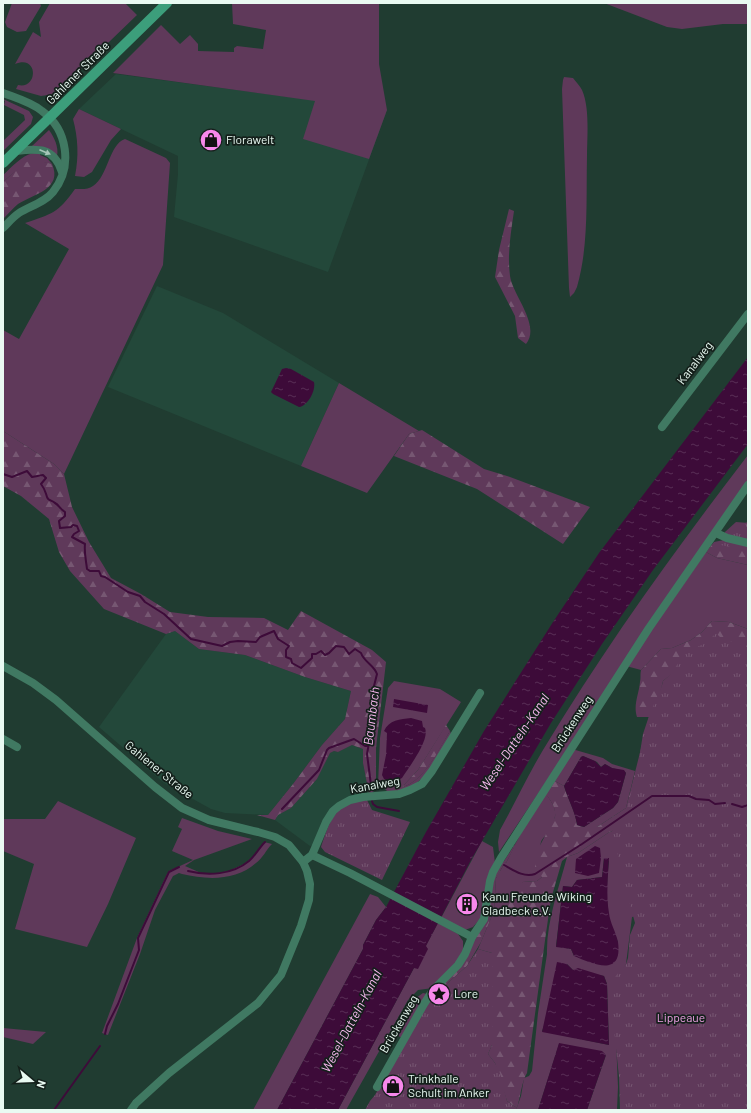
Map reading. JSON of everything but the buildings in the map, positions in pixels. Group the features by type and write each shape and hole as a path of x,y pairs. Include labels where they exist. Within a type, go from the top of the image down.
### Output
{"main road":[{"name":"Gahlener Straße","path":"50,118 167,3"},
{"path":"3,164 50,118"}],"street":[{"path":"3,93 37,107 50,118"},
{"name":"Gahlener Straße","path":"3,228 19,213 45,200 52,193 63,175 65,158 63,138 59,129 50,118"},
{"path":"16,151 33,149 44,150 54,156 63,175"},
{"name":"Kanalweg","path":"662,427 748,314"},
{"name":"Brückenweg","path":"377,1087 424,1004 433,990 458,965 465,954 472,937 484,919 490,882 493,872 501,858 649,628 748,485"},
{"path":"716,533 727,538 748,543"},
{"name":"Gahlener Straße","path":"3,666 56,700 155,787 182,808 209,820 275,837 289,845 303,862 307,871 310,884 309,900 301,926 281,975 258,1003 169,1073 136,1103 131,1110"},
{"name":"Kanalweg","path":"303,862 312,855 326,822 339,806 350,800 363,797 399,794 422,784 432,771 480,693"},
{"path":"3,739 17,747"},
{"path":"312,855 472,937"}],"shaded area":[{"path":"116,74 387,110 328,272 174,217 178,156 79,109"},
{"path":"157,286 223,313 339,383 301,466 108,387"},
{"path":"175,631 199,649 245,655 305,677 351,691 345,719 322,745 268,815 225,813 211,809 164,783 99,727 166,634"},
{"path":"352,745 363,749 363,763 369,794 356,795 313,845 310,846 275,820 278,815 291,808 317,779 330,753 334,751 338,752"}],"green space":[{"path":"12,3 40,3 41,6 26,31 17,32 7,27 5,22"},
{"path":"50,3 125,3 137,15 55,94 41,96 16,89 18,85 25,85 29,82 33,73 32,68 28,64 23,62 15,64 33,32 41,37 39,22"},
{"path":"232,3 379,3 379,64 387,110 369,159 303,139 315,101 113,73 161,25 180,44 190,35 198,44 198,51 234,52 234,48 237,46 263,49 266,30 233,24"},
{"path":"604,3 748,3 748,24 723,24 682,29 667,27"},
{"path":"564,77 573,78 582,90 585,97 588,123 585,239 581,271 577,287 570,297 562,89"},
{"path":"3,99 29,111 33,117 31,124 3,151 3,141 25,120 24,115 4,105 5,101"},
{"path":"79,109 121,129 111,140 92,172 84,177 75,176 77,147 73,119"},
{"path":"49,130 56,142 57,156 32,146"},
{"path":"125,139 166,158 170,163 163,265 64,474 54,464 3,431 3,330 19,339 69,249 25,223 54,212 64,203 75,189 87,189 98,182 115,147"},
{"path":"40,153 40,155 47,158 52,164 30,164 14,172 3,182 3,175 13,165 29,154"},
{"path":"32,159 52,164 54,179 45,190 18,204 4,218 3,182 22,165"},
{"path":"509,209 514,211 509,251 510,276 512,284 528,319 530,336 526,344 518,338 515,316 495,277 499,250"},
{"path":"339,383 419,431 409,434 367,493 301,466"},
{"path":"422,430 484,469 590,507 563,544 477,489 394,456 409,434"},
{"path":"3,431 54,464 64,474 72,507 89,542 111,578 170,612 208,617 264,618 288,630 301,611 372,650 386,662 376,748 376,780 373,793 369,794 363,763 363,749 352,745 338,752 334,751 330,753 317,779 291,808 278,815 275,820 257,815 268,815 322,745 345,719 351,691 305,677 245,655 199,649 175,631 166,634 104,609 70,571 59,552 49,519 21,496 3,486"},
{"path":"748,455 748,480 499,852 498,842 500,830 537,760 567,712 641,600"},
{"path":"736,522 748,523 748,551 721,545 725,532"},
{"path":"748,522 748,565 717,558 706,552 714,542 724,540 736,526"},
{"path":"706,552 717,558 748,565 748,629 729,622 712,621 702,632 691,640 672,648 661,649 641,670 626,666"},
{"path":"712,621 729,622 748,629 748,649 680,667 663,681 631,812 616,829 578,853 567,857 562,861 551,899 527,1073 522,1085 517,1108 507,1101 495,1063 488,1054 492,1045 492,950 508,893 523,882 537,881 542,877 535,867 536,853 555,817 554,807 545,793 553,780 564,786 575,815 577,825 584,827 597,827 626,808 649,717 637,717 636,713 641,670 661,649 672,648 691,640 702,632"},
{"name":"Lippeaue","path":"716,633 722,639 748,646 748,1110 620,1110 619,1077 613,1020 614,978 626,964 630,935 635,923 611,824 625,815 637,771 643,734 650,713 662,686 684,655 690,650 706,643"},
{"path":"680,666 748,891 632,917 626,964 616,980 615,1016 618,1087 617,1110 587,1110 606,1055 559,1044 538,1110 516,1110 521,1096 524,1078 529,1076 532,1071 551,917 567,857 578,853 616,829 631,812 663,681","holes":["604,858 609,861 607,891 608,914 618,942 574,956 571,949 556,946 563,886 572,887 577,880 602,877","567,964 573,970 604,976 607,984 609,1045 542,1031"]},
{"path":"394,681 440,689 461,702 418,770 402,787 410,784 424,772 450,731 451,734 427,772 421,779 408,788 389,793 381,785 378,785 380,738 388,688"},
{"path":"446,725 450,731 430,764 417,779 402,787 418,770"},
{"path":"572,749 603,758 612,764 635,771 626,808 597,827 584,827 613,808 618,802 626,773 605,764 601,767 597,762 583,756 564,786 553,780"},
{"path":"545,793 554,807 555,816 552,826 543,838 540,845 542,877 537,881 523,882 492,953 478,949 494,911 496,878 503,866 501,865 503,861 506,863 522,831"},
{"path":"367,800 372,810 410,822 382,880 325,852 321,847 331,821 339,810 351,803"},
{"path":"58,801 136,838 108,904 87,947 15,929 34,864 3,851 3,819 45,819"},
{"path":"182,818 218,831 252,839 194,860 185,866 201,873 213,874 229,871 244,864 254,856 264,842 272,844 258,861 240,873 221,878 192,876 179,873 173,876 155,910 140,954 108,1035 102,1033 137,938 167,874 169,871 193,860 172,851 182,829 178,827"},
{"path":"519,838 506,863 504,862 502,864"},
{"path":"482,841 493,847 495,863 481,918 473,927 465,930 441,918"},
{"path":"501,865 503,866 496,878 494,911 481,942 467,966 433,996 471,947 493,878"},
{"path":"370,894 378,897 386,907 376,920 363,945 363,949 277,1110 253,1110"},
{"path":"438,923 458,934 463,941 463,951 460,958 433,988 418,990 408,1000 346,1110 338,1110"},
{"path":"478,949 492,953 492,1045 488,1054 500,1073 507,1101 517,1108 516,1110 365,1110 433,996 467,966"},
{"path":"423,993 427,994 402,1038 393,1033 412,1001"},
{"path":"3,1028 46,1032 33,1044 3,1037"}],"water":[{"name":"Wesel-Datteln-Kanal","path":"748,357 748,444 653,570 602,644 551,723 471,860 426,946 428,949 418,969 414,968 338,1110 277,1110 363,949 363,945 376,920 386,907 426,832 484,731 599,553"},
{"path":"282,369 291,369 314,382 314,389 311,397 302,406 299,407 271,392"},
{"path":"394,699 428,705 427,713 393,707"},
{"path":"411,718 422,721 423,727 425,728 426,733 422,746 402,778 391,781 384,779 382,775 386,755 387,733 384,731 392,722"},
{"path":"583,756 595,761 601,767 605,764 612,768 624,770 626,773 618,802 613,808 584,827 577,825 575,815 564,786"},
{"path":"595,846 600,848 601,858 599,873 588,876 575,873 576,859"},
{"path":"604,858 609,858 608,906 618,942 618,953 616,960 605,966 574,956 571,949 556,947 563,886 572,887 577,880 602,877"},
{"path":"557,962 567,964 573,970 578,968 604,976 607,984 609,1045 542,1032"},
{"path":"559,1043 602,1051 606,1055 587,1110 538,1110"}],"waterway":[{"name":"Baumbach","path":"3,474 12,477 27,471 32,477 43,475 46,478 41,484 49,500 53,501 65,512 65,516 59,521 60,528 71,527 73,525 77,526 79,531 72,537 85,544 87,569 90,571 99,571 101,576 128,592 140,596 145,602 164,614 191,639 222,646 230,642 238,641 256,642 260,637 274,631 278,639 289,646 286,650 286,657 291,659 292,663 301,668 312,658 312,654 316,654 321,651 325,655 336,646 344,647 349,654 355,649 361,653 364,659 374,668 377,674 374,686 375,698 372,709 371,732 367,754 371,785"},
{"path":"282,809 319,770 329,748 354,739 365,746 368,746"},
{"name":"Baumbach","path":"504,865 523,874 535,874 652,796 689,796 696,799 709,800 715,804 725,803"},
{"name":"Baumbach","path":"372,801 377,807 399,811"},
{"name":"Baumbach","path":"732,804 742,807 748,805"},
{"path":"188,871 204,874 228,872 249,861 265,842"},
{"path":"105,1034 139,950 138,938 169,872 179,867"},
{"path":"54,1110 100,1046"}],"place":[{"name":"Florawelt","path":"211,140"},
{"name":"Kanu Freunde Wiking Gladbeck e.V.","path":"467,904"},
{"name":"Lore","path":"439,994"},
{"name":"Trinkhalle Schult im Anker","path":"393,1086"}]}
